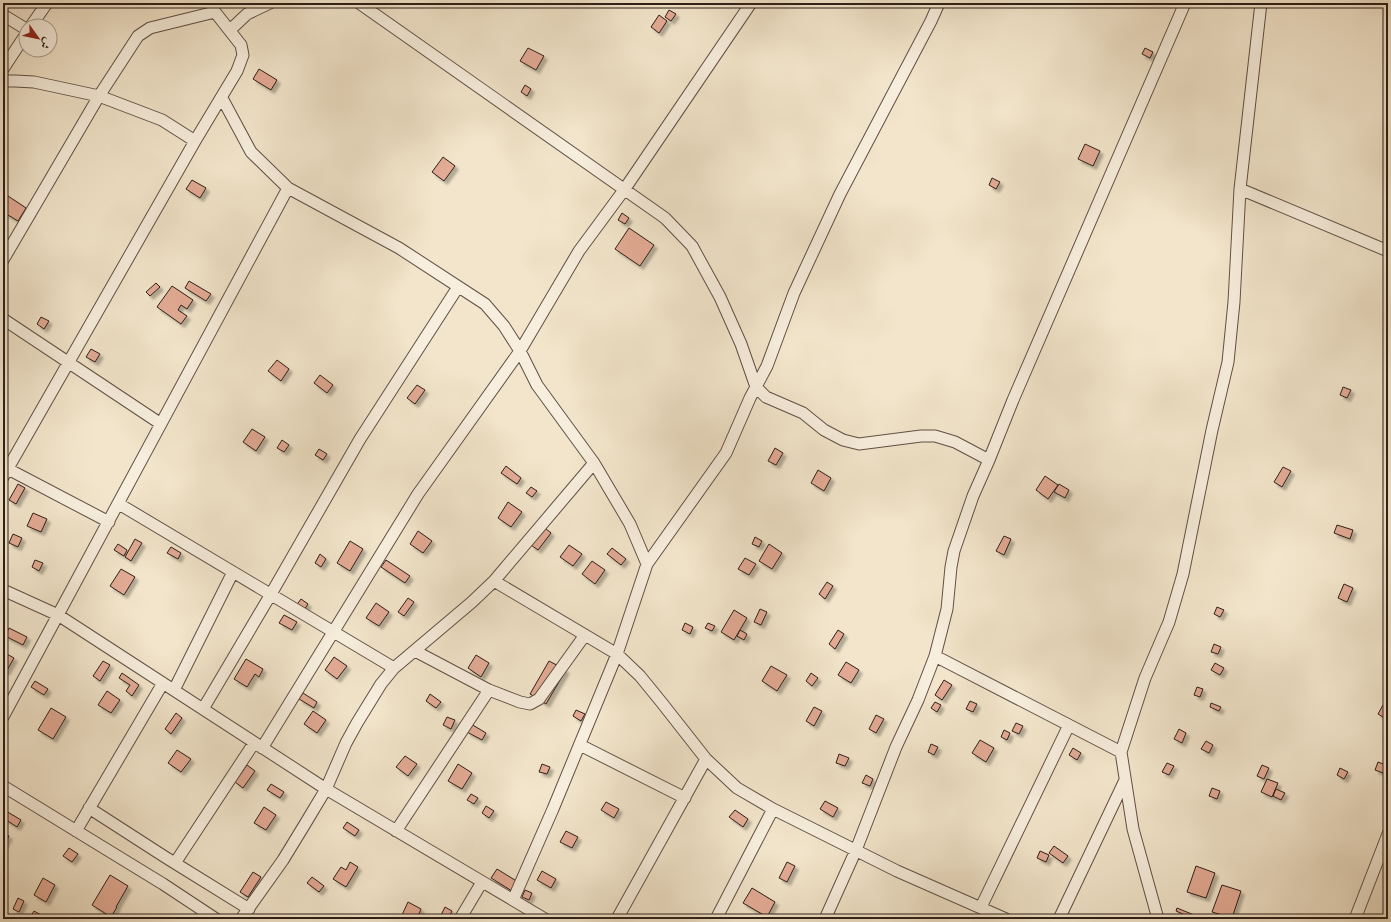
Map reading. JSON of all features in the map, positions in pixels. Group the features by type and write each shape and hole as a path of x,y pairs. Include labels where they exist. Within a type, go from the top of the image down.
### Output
{"street":[{"path":"37,18 47,3"},
{"path":"230,30 246,14 270,3"},
{"path":"359,3 665,218 692,246 720,297 741,344 756,387 766,397 803,413 824,430 843,440 859,444 921,436 935,436 955,442 989,460"},
{"path":"175,863 258,745 333,632 418,494 520,350 579,251 624,190 751,3"},
{"path":"513,900 553,810 617,654 647,564 726,453 767,366 794,293 840,194 939,3"},
{"path":"825,919 856,850 896,747 918,700 935,656 947,609 954,551 973,496 1185,3"},
{"path":"1158,919 1133,829 1121,752 1144,678 1169,622 1183,574 1212,430 1228,362 1234,302 1240,189 1261,3"},
{"path":"3,260 99,96 138,36 150,28 213,8 241,45 243,55 237,72 195,141 5,473 109,522"},
{"path":"3,15 18,24"},
{"path":"3,69 18,46"},
{"path":"3,81 34,82 99,96 162,120 195,141"},
{"path":"222,98 251,152 288,188 399,248 485,304 504,326 520,350 537,385 594,463 630,524 647,564"},
{"path":"3,717 288,188"},
{"path":"1240,189 1388,251"},
{"path":"203,709 360,439 458,287"},
{"path":"3,319 161,424"},
{"path":"241,919 282,860 326,789 346,743 381,684 394,668 472,602 494,581 594,463"},
{"path":"118,504 394,668"},
{"path":"174,690 233,572"},
{"path":"494,581 617,654 640,676 706,759 737,788 773,809 923,883 1006,919"},
{"path":"3,590 58,615 326,789 545,919"},
{"path":"415,650 490,690 520,702 530,704 539,699 585,635"},
{"path":"935,656 1121,752"},
{"path":"76,831 162,683"},
{"path":"396,831 490,690"},
{"path":"981,907 1069,725"},
{"path":"580,745 685,798"},
{"path":"617,919 706,759"},
{"path":"1059,919 1125,780"},
{"path":"3,786 216,919"},
{"path":"89,808 249,909"},
{"path":"716,919 773,809"},
{"path":"1355,919 1388,834"},
{"path":"460,919 482,882"}],"building":[{"path":"669,10 676,14 671,21 665,17"},
{"path":"659,15 667,21 659,33 651,27"},
{"path":"528,48 544,56 536,70 520,61"},
{"path":"1145,48 1153,52 1150,58 1142,54"},
{"path":"259,69 277,80 271,90 253,79"},
{"path":"525,85 531,89 527,96 521,92"},
{"path":"1085,144 1100,151 1093,166 1078,159"},
{"path":"443,157 455,166 444,181 432,172"},
{"path":"992,178 1000,182 996,189 989,185"},
{"path":"192,180 206,188 200,198 186,189"},
{"path":"8,196 26,208 18,221 3,212 3,204"},
{"path":"622,213 629,218 625,224 618,220"},
{"path":"629,228 654,245 640,266 615,249"},
{"path":"189,281 211,294 206,301 185,288"},
{"path":"156,283 160,287 150,296 146,292"},
{"path":"172,286 193,300 187,309 181,305 178,310 187,316 181,324 157,307"},
{"path":"41,317 49,321 44,329 37,324"},
{"path":"91,349 100,354 95,362 86,357"},
{"path":"277,360 289,369 281,381 268,371"},
{"path":"320,375 333,385 327,393 314,383"},
{"path":"417,385 425,390 415,404 407,398"},
{"path":"1343,387 1351,390 1347,398 1340,395"},
{"path":"252,429 265,437 256,451 243,442"},
{"path":"282,440 289,445 284,452 277,448"},
{"path":"775,448 783,453 776,465 768,461"},
{"path":"319,449 327,454 323,460 315,455"},
{"path":"506,466 521,478 517,484 501,473"},
{"path":"1283,467 1291,471 1282,487 1274,482"},
{"path":"818,470 831,478 824,491 811,483"},
{"path":"1045,476 1058,485 1048,499 1036,490"},
{"path":"18,484 25,488 16,504 9,500"},
{"path":"1059,484 1069,490 1065,498 1054,492"},
{"path":"531,487 537,491 532,497 526,493"},
{"path":"508,502 522,512 511,527 498,518"},
{"path":"33,513 47,519 41,532 27,526"},
{"path":"1337,525 1353,530 1350,539 1334,533"},
{"path":"545,528 551,533 538,550 531,545"},
{"path":"418,531 432,541 423,553 410,544"},
{"path":"13,534 22,538 18,547 9,543"},
{"path":"1004,536 1011,539 1004,555 996,551"},
{"path":"755,537 762,541 759,547 752,544"},
{"path":"135,539 142,543 131,561 125,557"},
{"path":"350,541 363,549 350,571 337,563"},
{"path":"118,544 127,550 124,556 114,550"},
{"path":"769,544 782,553 772,569 759,561"},
{"path":"569,545 582,554 573,566 560,557"},
{"path":"171,547 181,553 178,559 167,553"},
{"path":"612,548 626,559 621,565 607,554"},
{"path":"320,554 326,559 321,567 315,563"},
{"path":"745,558 756,564 749,575 738,569"},
{"path":"35,560 43,563 39,571 32,567"},
{"path":"386,560 410,576 405,583 381,567"},
{"path":"592,561 605,570 595,584 582,574"},
{"path":"121,569 135,577 124,595 110,586"},
{"path":"827,582 833,586 825,599 819,594"},
{"path":"1344,584 1353,588 1347,602 1338,598"},
{"path":"408,598 414,602 404,616 398,612"},
{"path":"301,599 308,604 302,613 295,607"},
{"path":"376,603 389,612 379,626 366,618"},
{"path":"1217,607 1224,610 1220,617 1214,614"},
{"path":"760,609 767,612 761,625 754,622"},
{"path":"734,610 747,618 734,640 721,632"},
{"path":"284,615 297,622 292,630 279,623"},
{"path":"685,623 693,627 690,634 682,630"},
{"path":"708,623 715,626 712,631 705,628"},
{"path":"9,628 27,637 23,645 5,636"},
{"path":"740,630 747,634 744,640 737,636"},
{"path":"838,630 844,634 835,649 829,644"},
{"path":"1214,644 1221,647 1218,654 1211,652"},
{"path":"3,652 14,658 6,672 3,670"},
{"path":"476,655 489,663 481,677 468,668"},
{"path":"334,657 347,666 337,679 325,670"},
{"path":"246,659 263,669 259,677 255,674 247,687 234,679"},
{"path":"103,661 110,665 100,681 93,676"},
{"path":"549,661 566,670 546,704 530,694"},
{"path":"846,662 859,670 851,683 838,675"},
{"path":"1215,663 1224,668 1220,675 1211,670"},
{"path":"771,666 787,675 777,691 762,681"},
{"path":"122,673 139,685 132,696 126,691 130,685 119,678"},
{"path":"811,673 818,678 812,686 806,681"},
{"path":"944,680 952,685 942,700 935,695"},
{"path":"35,681 48,689 44,695 31,687"},
{"path":"1197,687 1203,689 1200,697 1194,695"},
{"path":"107,691 120,700 111,713 98,705"},
{"path":"303,693 317,702 314,708 299,699"},
{"path":"430,694 441,702 436,708 426,701"},
{"path":"970,701 977,704 973,712 966,709"},
{"path":"935,702 941,705 937,712 931,708"},
{"path":"1211,703 1221,707 1219,711 1210,707"},
{"path":"1383,705 1388,708 1388,720 1378,714"},
{"path":"814,707 822,711 814,726 806,721"},
{"path":"51,708 66,717 53,739 38,730"},
{"path":"576,710 585,714 581,721 573,716"},
{"path":"313,711 326,720 317,733 304,724"},
{"path":"176,713 182,718 171,734 165,729"},
{"path":"876,715 884,719 876,733 869,729"},
{"path":"447,717 455,720 451,729 443,725"},
{"path":"1016,723 1023,726 1019,734 1012,731"},
{"path":"471,724 486,733 482,740 467,732"},
{"path":"1179,729 1186,733 1182,743 1174,739"},
{"path":"1004,730 1010,733 1007,740 1001,737"},
{"path":"980,740 994,748 986,762 972,753"},
{"path":"1206,741 1213,745 1209,753 1201,749"},
{"path":"931,744 938,747 934,755 928,752"},
{"path":"1073,748 1081,753 1077,760 1069,755"},
{"path":"177,750 191,759 181,772 168,763"},
{"path":"839,754 849,758 845,766 836,763"},
{"path":"405,756 417,764 408,776 396,767"},
{"path":"1378,762 1386,765 1383,773 1375,770"},
{"path":"1167,763 1174,766 1169,775 1162,772"},
{"path":"458,764 472,773 462,789 448,781"},
{"path":"542,764 550,767 547,774 539,772"},
{"path":"247,765 255,771 243,788 235,782"},
{"path":"1262,765 1269,768 1264,779 1257,776"},
{"path":"1340,768 1348,772 1344,779 1337,775"},
{"path":"866,775 873,779 870,786 862,783"},
{"path":"1267,779 1278,783 1272,797 1261,792"},
{"path":"271,784 284,792 280,798 267,790"},
{"path":"1212,788 1220,791 1217,799 1209,796"},
{"path":"1276,789 1285,793 1281,800 1273,796"},
{"path":"471,794 478,798 474,804 467,800"},
{"path":"825,801 838,808 833,817 820,809"},
{"path":"606,802 619,809 614,818 601,810"},
{"path":"486,806 494,811 489,818 482,813"},
{"path":"264,807 276,815 266,830 254,823"},
{"path":"735,810 748,819 743,827 729,817"},
{"path":"6,811 21,820 17,827 3,818"},
{"path":"347,822 359,830 355,836 343,828"},
{"path":"566,831 578,837 572,848 560,842"},
{"path":"3,833 9,836 3,847"},
{"path":"1054,846 1068,856 1063,863 1049,853"},
{"path":"69,848 78,854 72,862 63,856"},
{"path":"1040,851 1049,855 1046,862 1037,858"},
{"path":"350,862 358,867 346,887 333,879 341,867 346,870"},
{"path":"787,862 795,866 787,882 779,878"},
{"path":"1196,866 1215,873 1206,898 1187,892"},
{"path":"497,869 518,882 512,891 491,878"},
{"path":"542,871 556,879 551,888 537,880"},
{"path":"253,872 261,877 248,897 240,892"},
{"path":"110,875 128,886 111,917 92,905"},
{"path":"312,877 324,886 319,892 307,883"},
{"path":"43,878 55,885 46,902 34,895"},
{"path":"1222,885 1241,891 1232,918 1212,912"},
{"path":"752,888 775,902 767,917 743,903"},
{"path":"525,890 532,893 529,900 522,897"},
{"path":"18,898 24,901 19,912 13,909"},
{"path":"408,902 421,909 417,919 410,919 402,915"},
{"path":"445,907 452,911 448,919 441,915"},
{"path":"1177,908 1199,917 1198,919 1183,919 1185,915 1176,911"},
{"path":"34,911 43,916 41,919 29,919"}]}
